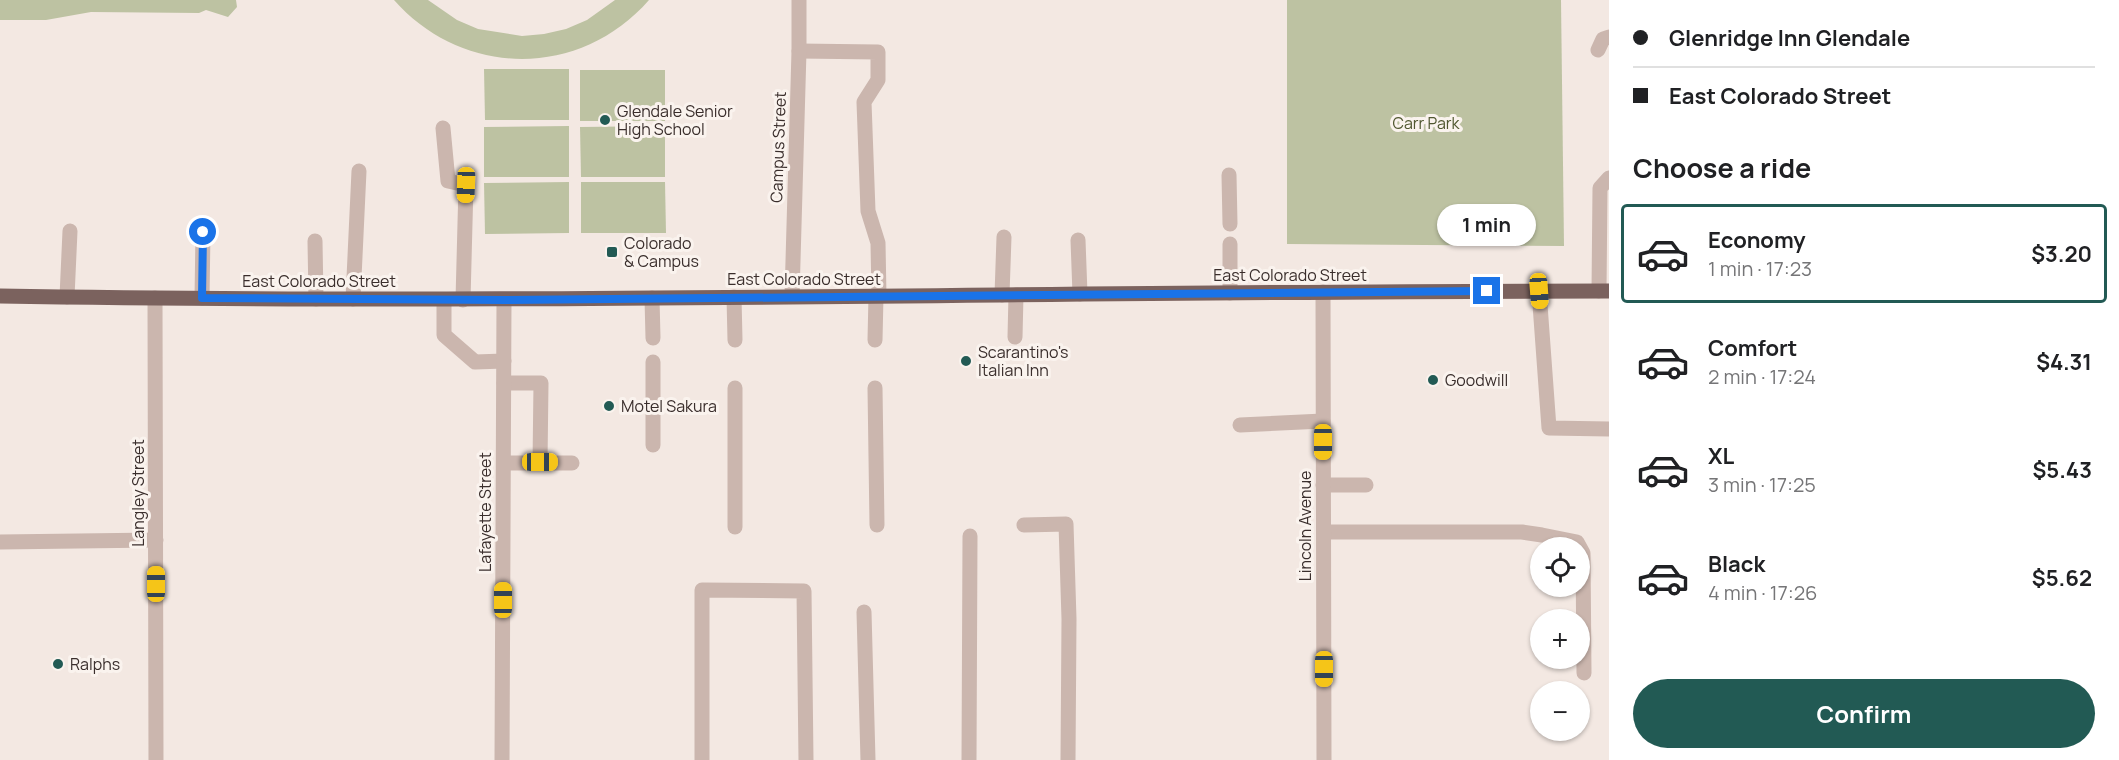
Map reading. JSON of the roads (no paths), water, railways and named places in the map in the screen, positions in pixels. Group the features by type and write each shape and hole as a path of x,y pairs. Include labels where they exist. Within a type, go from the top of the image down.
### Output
{"main road":[{"name":"East Colorado Street","path":"0,296 504,300 1604,291"}],"street":[{"name":"Campus Street","path":"792,296 799,0"},
{"path":"1598,50 1603,39 1609,37"},
{"path":"799,51 878,52 878,80 864,102 868,212 878,243 875,340"},
{"path":"443,128 448,182 466,185 463,300"},
{"path":"353,299 359,171"},
{"path":"1229,175 1230,224"},
{"path":"1604,291 1600,188 1609,178"},
{"path":"67,297 70,231"},
{"path":"202,298 203,232"},
{"path":"1004,237 1015,337"},
{"path":"1078,240 1080,294"},
{"path":"315,241 316,299"},
{"path":"1230,243 1230,293"},
{"path":"1539,291 1549,428 1609,429"},
{"name":"Lincoln Avenue","path":"1323,292 1324,760"},
{"path":"734,297 735,340"},
{"name":"Langley Street","path":"155,298 156,760"},
{"path":"652,298 652,338"},
{"path":"444,300 444,335 475,362 504,361"},
{"name":"Lafayette Street","path":"502,760 504,300"},
{"path":"652,362 652,446"},
{"path":"504,383 541,383 540,462"},
{"path":"735,388 735,528"},
{"path":"875,388 877,525"},
{"path":"1240,425 1323,421"},
{"path":"504,462 572,462"},
{"path":"1323,485 1366,485"},
{"path":"1024,525 1066,524 1069,619 1068,760"},
{"path":"1323,532 1522,532 1577,542 1583,553 1584,673"},
{"path":"969,760 970,536"},
{"path":"0,542 156,540"},
{"path":"702,760 702,590 804,591 806,760"},
{"path":"864,612 868,760"}],"place":[{"name":"Glendale Senior High School","path":"605,120"},
{"name":"Colorado & Campus","path":"612,252"},
{"name":"Scarantino's Italian Inn","path":"966,361"},
{"name":"Goodwill","path":"1433,380"},
{"name":"Motel Sakura","path":"609,406"},
{"name":"Ralphs","path":"58,664"}],"park label":[{"name":"Carr Park","path":"1426,123"}]}
